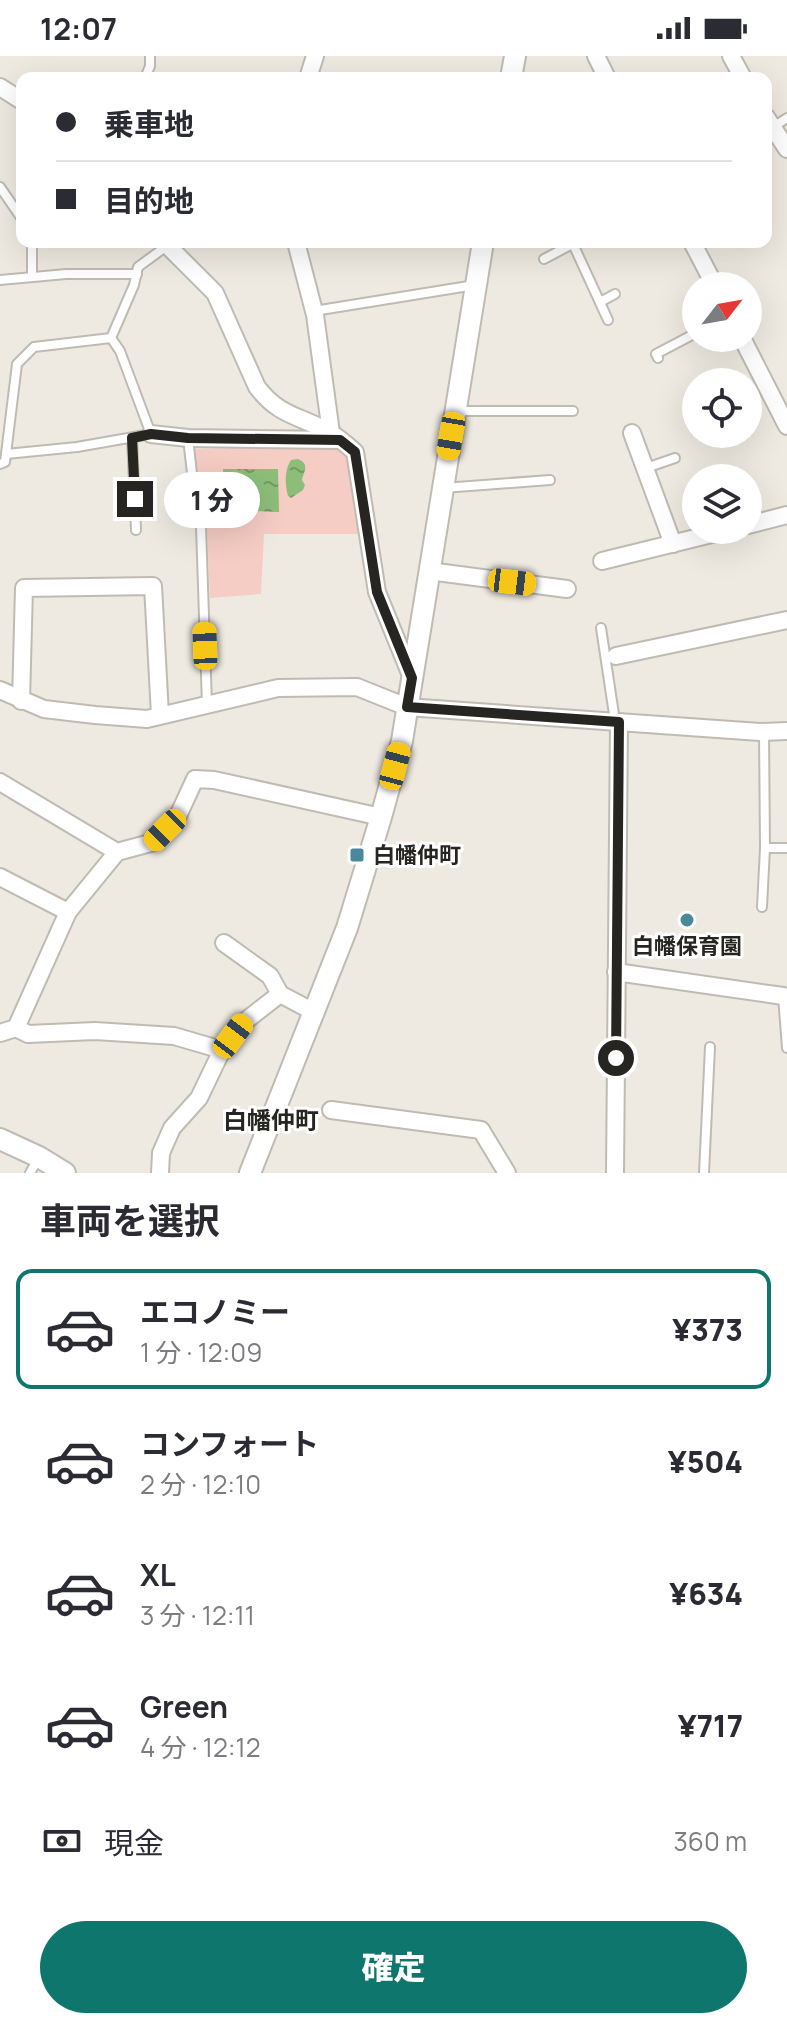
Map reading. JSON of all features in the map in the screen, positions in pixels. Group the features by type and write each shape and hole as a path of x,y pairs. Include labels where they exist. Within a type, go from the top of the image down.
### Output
{"street":[{"path":"775,121 787,149"},
{"path":"173,248 215,293 257,387 267,400 277,409 336,436 355,452 377,592 412,678"},
{"path":"298,248 314,311 336,436"},
{"path":"250,1173 347,928 402,741 482,248"},
{"path":"695,248 708,272"},
{"path":"749,352 787,426"},
{"path":"632,433 673,544"},
{"path":"151,434 188,438 336,436"},
{"path":"762,521 787,515"},
{"path":"602,561 682,542"},
{"path":"429,571 567,589"},
{"path":"21,701 24,588 153,586 160,715"},
{"path":"616,656 787,620"},
{"path":"0,690 44,709 147,719 278,688 357,687 407,707 764,732 787,731"},
{"path":"615,1173 617,722"},
{"path":"222,1050 174,1036 95,1031 28,1034 8,1030 68,912 117,852 154,842 177,818 195,779 214,780 381,817"},
{"path":"0,782 117,852"},
{"path":"0,877 68,912"},
{"path":"224,943 270,976 280,994 314,1012"},
{"path":"616,972 783,996"},
{"path":"160,1173 161,1153 172,1128 199,1098 222,1050 244,1022 280,994"},
{"path":"331,1110 481,1130 507,1173"},
{"path":"0,1139 35,1165 65,1173"}],"lane":[{"path":"0,187 16,210"},
{"path":"32,248 32,277"},
{"path":"111,338 138,267 162,248"},
{"path":"544,259 565,248"},
{"path":"577,248 608,320"},
{"path":"0,280 66,274 137,274"},
{"path":"314,311 476,285"},
{"path":"600,302 615,294"},
{"path":"6,454 77,447 151,434 120,351 111,338"},
{"path":"0,464 5,462 17,364 34,347 111,338"},
{"path":"658,358 656,354 682,340"},
{"path":"455,411 573,411"},
{"path":"132,438 136,530"},
{"path":"188,438 194,491"},
{"path":"645,468 675,458"},
{"path":"442,488 550,480"},
{"path":"201,527 207,706"},
{"path":"601,628 617,722"},
{"path":"762,907 764,732"},
{"path":"765,848 787,848"},
{"path":"783,996 787,1048"},
{"path":"704,1173 710,1047"}],"shaded area":[{"path":"338,446 349,457 361,534 264,534 261,594 210,598 207,529 193,449"}],"water":[{"path":"298,459 305,465 302,480 305,485 291,498 287,491 286,473 291,460"},
{"path":"223,469 278,469 279,512 225,510"}],"place":[{"name":"白幡仲町","path":"357,855"},
{"name":"白幡保育園","path":"687,920"}],"district":[{"name":"白幡仲町","path":"271,1119"}],"route":[{"path":"135,499 132,438 151,434 188,438 340,440 355,452 377,592 412,678 407,707 619,722 616,1058"}]}
